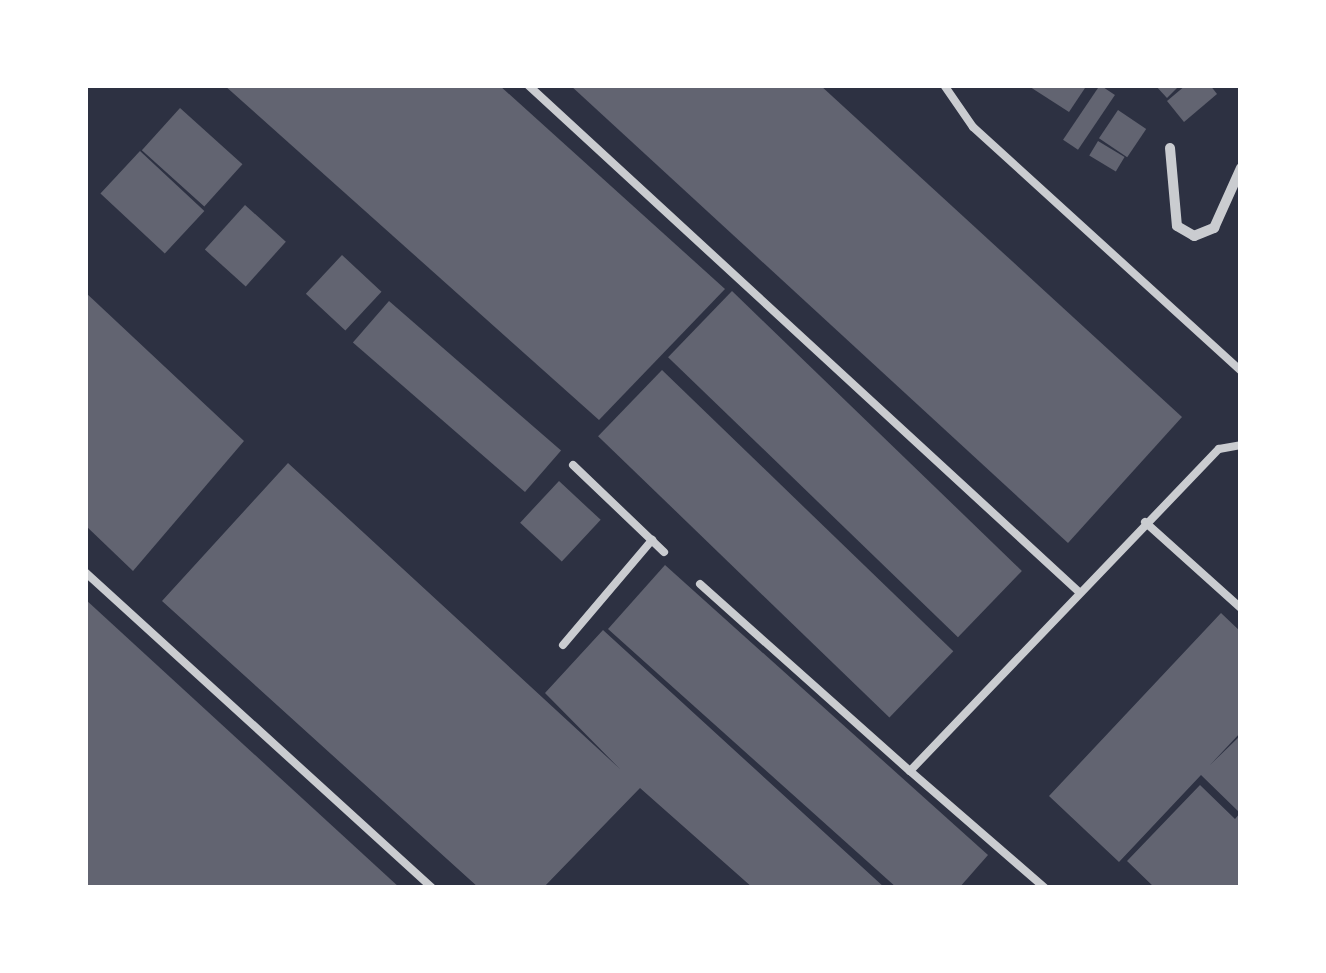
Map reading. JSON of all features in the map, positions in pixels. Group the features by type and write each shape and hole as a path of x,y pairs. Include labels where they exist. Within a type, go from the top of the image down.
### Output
{"street":[{"path":"1170,148 1177,226 1194,236 1214,228 1241,168"}],"lane":[{"path":"528,85 1079,592"},
{"path":"944,85 972,127 1241,371"},
{"path":"910,772 1219,449 1241,445"},
{"path":"573,465 664,552"},
{"path":"1146,522 1241,608"},
{"path":"564,645 652,540"},
{"path":"85,572 432,888"},
{"path":"700,584 1045,888"}],"building":[{"path":"224,85 499,85 725,289 599,420"},
{"path":"570,85 820,85 1182,417 1068,543"},
{"path":"1027,85 1087,85 1069,112"},
{"path":"1100,85 1115,95 1078,150 1063,140"},
{"path":"1155,85 1180,85 1167,98"},
{"path":"1186,85 1210,85 1217,94 1184,122 1167,101"},
{"path":"180,108 242,164 204,207 142,150"},
{"path":"1118,110 1146,129 1127,157 1099,138"},
{"path":"1098,141 1125,157 1116,172 1089,156"},
{"path":"140,151 204,211 165,253 100,193"},
{"path":"245,205 286,242 246,286 205,250"},
{"path":"342,255 381,292 345,331 306,294"},
{"path":"732,291 1022,571 958,637 668,357"},
{"path":"85,292 244,441 133,571 85,525"},
{"path":"389,301 561,451 525,492 353,343"},
{"path":"662,370 953,651 889,718 598,436"},
{"path":"288,463 620,769 545,693 603,630 885,888 753,888 640,788 543,888 479,888 162,601"},
{"path":"559,481 601,520 562,562 520,523"},
{"path":"665,565 988,855 959,888 897,888 608,629"},
{"path":"85,599 400,888 85,888"},
{"path":"1221,613 1241,632 1241,732 1210,765 1241,735 1241,888 1155,888 1127,861 1200,785 1235,819 1240,813 1201,775 1119,862 1049,796"}]}
